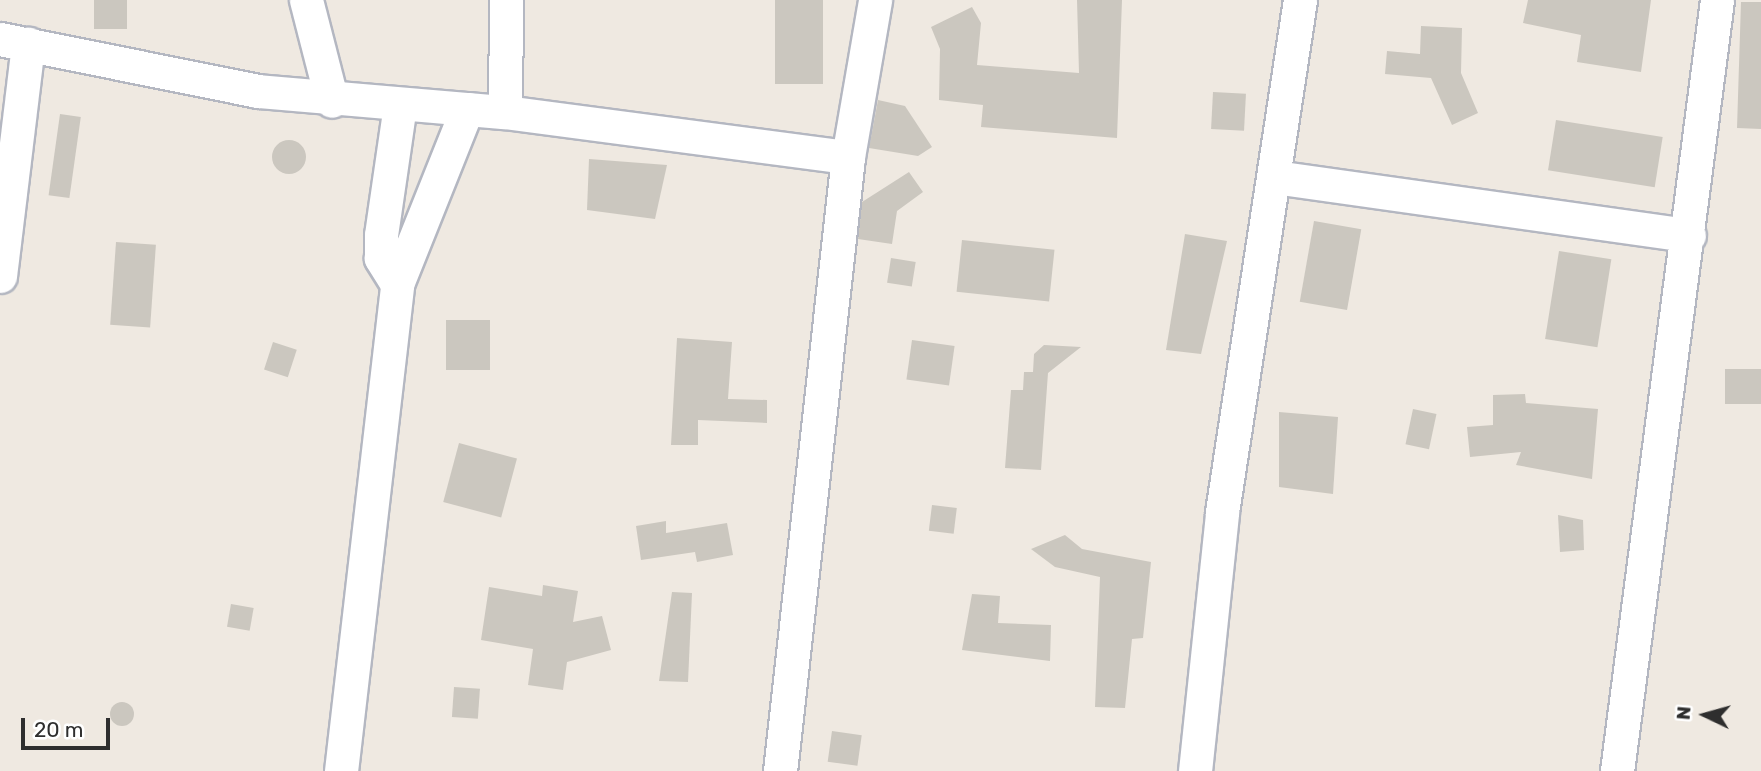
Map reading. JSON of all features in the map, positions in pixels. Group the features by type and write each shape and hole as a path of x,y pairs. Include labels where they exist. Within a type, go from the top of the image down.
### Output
{"street":[{"path":"306,0 332,101"},
{"path":"505,112 506,0"},
{"path":"780,771 848,157 875,0"},
{"path":"1195,771 1222,512 1300,0"},
{"path":"1616,771 1689,235 1717,0"},
{"path":"0,275 14,41 332,101 505,112 848,157"},
{"path":"397,284 381,258 381,235 400,105"},
{"path":"341,771 397,284 467,109"},
{"path":"1274,177 1689,235"}],"building":[{"path":"94,0 127,0 127,29 94,29"},
{"path":"775,0 823,0 823,84 775,84"},
{"path":"1077,0 1122,0 1117,138 981,127 983,105 939,100 940,49 931,27 972,7 981,23 977,65 1079,73"},
{"path":"1528,0 1651,0 1641,72 1577,62 1581,35 1523,23"},
{"path":"1741,2 1761,2 1761,129 1737,128"},
{"path":"1421,26 1462,28 1461,73 1478,113 1452,125 1431,78 1385,74 1387,51 1420,54"},
{"path":"1213,92 1246,94 1244,131 1211,129"},
{"path":"878,100 905,106 932,147 918,156 869,148"},
{"path":"60,114 81,117 69,198 49,195"},
{"path":"1556,120 1663,137 1655,187 1548,170"},
{"path":"289,140 301,145 306,157 301,169 289,174 277,169 272,157 277,145"},
{"path":"589,159 667,165 655,219 587,210"},
{"path":"909,172 923,192 897,211 892,244 858,239 862,202"},
{"path":"1314,221 1361,229 1347,310 1300,302"},
{"path":"1185,234 1227,241 1201,354 1166,350"},
{"path":"962,240 1054,250 1049,301 957,292"},
{"path":"116,242 156,245 150,328 110,325"},
{"path":"1559,251 1611,259 1597,347 1545,339"},
{"path":"891,258 916,262 912,287 887,283"},
{"path":"446,320 490,320 490,370 446,370"},
{"path":"677,338 732,342 728,399 767,400 767,423 698,420 698,445 671,445"},
{"path":"912,340 955,346 949,386 906,380"},
{"path":"273,342 297,350 288,377 264,370"},
{"path":"1044,345 1081,347 1048,373 1041,470 1005,468 1011,390 1023,390 1024,372 1033,372 1034,354"},
{"path":"1725,369 1761,369 1761,404 1725,404"},
{"path":"1525,394 1526,403 1598,409 1592,479 1516,465 1521,452 1470,457 1467,427 1493,425 1493,395"},
{"path":"1413,409 1436,414 1429,449 1406,444"},
{"path":"1279,412 1338,417 1333,494 1279,487"},
{"path":"459,443 517,459 501,517 443,502"},
{"path":"932,505 957,508 954,534 929,531"},
{"path":"1558,515 1583,520 1584,550 1560,552"},
{"path":"666,521 666,533 727,523 733,555 697,562 695,552 641,560 636,526"},
{"path":"1065,535 1082,549 1151,562 1143,638 1132,639 1125,708 1095,707 1100,577 1055,567 1031,549"},
{"path":"543,585 578,591 573,622 602,616 611,650 567,662 563,690 528,685 533,649 481,640 489,587 542,596"},
{"path":"672,592 692,593 688,682 659,681"},
{"path":"972,594 1000,596 998,623 1051,625 1050,661 962,650"},
{"path":"231,604 254,608 250,631 227,627"},
{"path":"454,687 480,689 478,719 452,717"},
{"path":"117,702 127,702 134,709 134,719 127,726 117,726 110,719 110,709"},
{"path":"832,731 862,735 857,766 828,762"}]}
